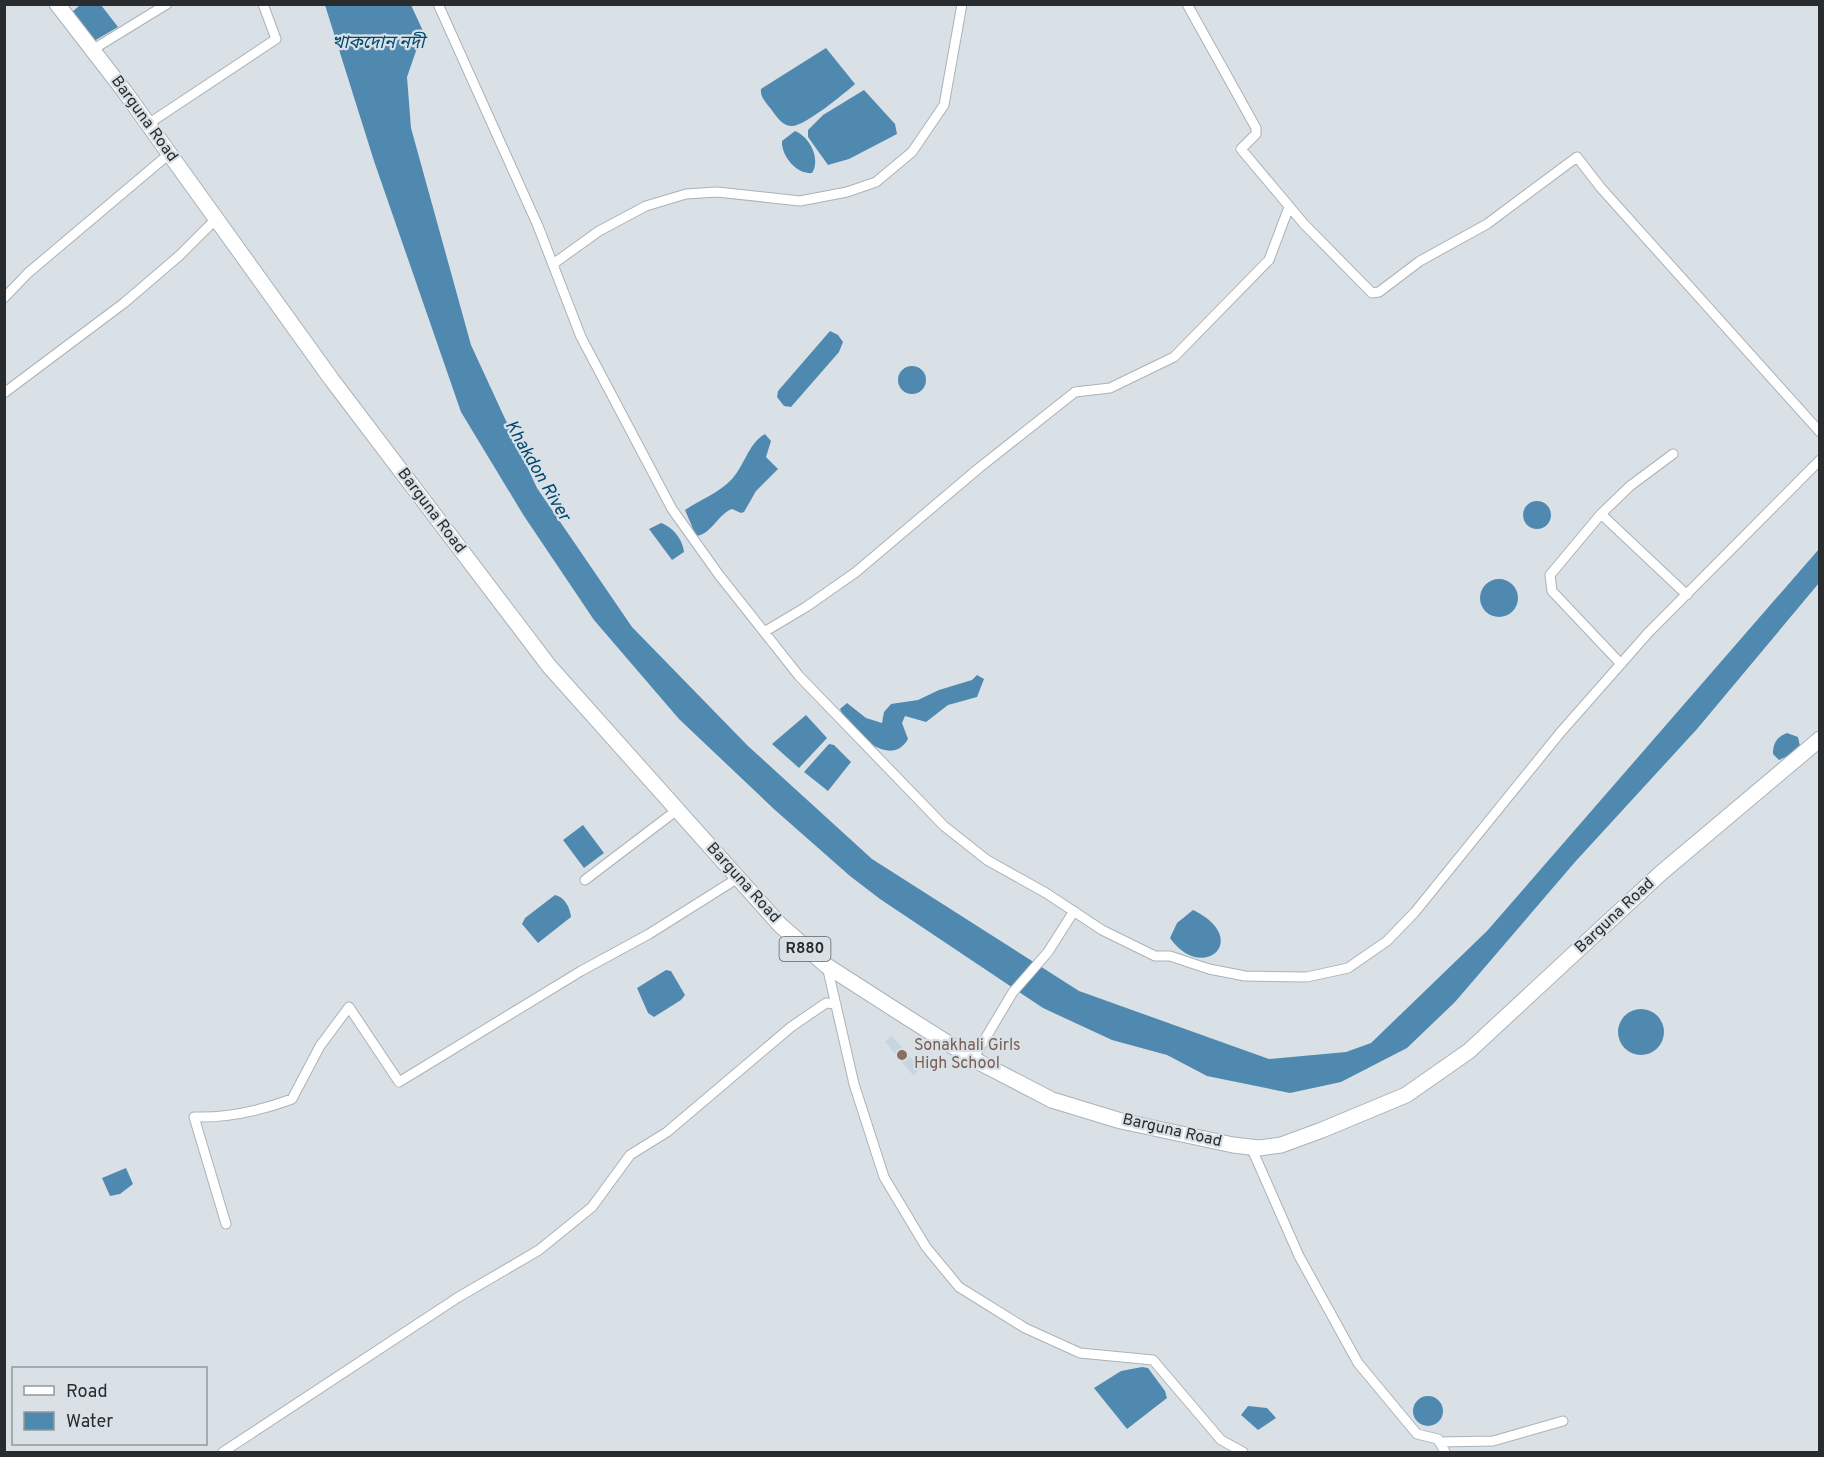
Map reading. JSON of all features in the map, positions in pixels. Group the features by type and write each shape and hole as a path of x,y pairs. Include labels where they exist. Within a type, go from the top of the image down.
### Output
{"main road":[{"name":"Barguna Road","path":"57,4 148,124 332,380 549,666 780,925 827,966 973,1059 1052,1100 1121,1121 1251,1147 1281,1145 1406,1095 1468,1051 1661,873 1820,739"}],"street":[{"path":"92,50 167,4"},
{"path":"148,124 276,39 263,4"},
{"path":"438,4 538,226 581,337 672,509 764,632 799,676 944,826 987,860 1134,947 1155,956 1170,956 1209,969 1245,976 1307,977 1348,968 1387,941 1415,912 1560,734 1621,664 1820,460"},
{"path":"553,264 599,231 646,206 686,194 717,192 800,201 847,192 876,182 912,152 944,105 962,4"},
{"path":"1187,4 1256,128 1256,134 1241,149 1289,207 1375,294 1420,261 1487,224 1577,157 1601,188 1820,432"},
{"path":"4,298 28,273 169,154"},
{"path":"764,632 807,607 856,572 979,468 1075,392 1110,388 1173,357 1269,260 1289,207"},
{"path":"4,393 124,303 180,255 216,219"},
{"path":"1621,664 1552,591 1550,575 1601,514 1630,486 1673,454"},
{"path":"1601,514 1687,595"},
{"path":"585,880 677,810"},
{"path":"226,1224 194,1117 215,1118 267,1108 291,1099 320,1046 349,1007 399,1082 581,970 649,934 738,878"},
{"path":"973,1059 1013,992 1040,960 1074,911"},
{"path":"827,966 854,1084 884,1177 926,1247 959,1287 1025,1328 1080,1353 1152,1360 1221,1440 1243,1452"},
{"path":"223,1452 457,1298 539,1250 592,1208 630,1155 667,1132 791,1027 826,1003 836,1004"},
{"path":"1251,1147 1299,1256 1358,1363 1417,1434 1438,1439 1445,1452"},
{"path":"1439,1442 1493,1441 1563,1421"}],"shaded area":[{"name":"Sonakhali Girls High School","path":"892,1036 920,1069 913,1075 885,1042"}],"water":[{"path":"80,5 101,5 118,27 94,41 72,12"},
{"name":"খাকদোন নদী","path":"325,5 411,5 423,31 407,77 411,128 471,345 537,488 632,627 748,746 872,859 1079,991 1269,1059 1346,1052 1371,1043 1487,931 1819,549 1819,583 1697,729 1575,862 1455,1002 1407,1048 1341,1082 1290,1093 1207,1076 1167,1055 1112,1040 1043,1008 880,899 850,876 775,810 679,719 594,620 524,516 461,412 374,161"},
{"path":"826,48 855,84 806,121 798,125 786,125 777,118 765,102 761,89"},
{"path":"864,90 895,124 897,134 849,159 828,165 808,137 808,130 823,115"},
{"path":"795,131 805,138 815,155 812,173 796,168 784,153 782,141"},
{"path":"830,331 838,335 843,342 839,352 791,407 784,406 777,397 778,391"},
{"path":"912,366 922,370 926,380 922,390 912,394 902,390 898,380 902,370"},
{"path":"765,434 771,441 766,457 778,469 756,491 744,512 732,509 706,532 696,536 685,510 727,484 754,443"},
{"path":"1537,501 1547,505 1551,515 1547,525 1537,529 1527,525 1523,515 1527,505"},
{"path":"661,523 673,531 683,547 684,552 672,560 649,529"},
{"path":"1499,579 1512,585 1518,598 1512,611 1499,617 1486,611 1480,598 1486,585"},
{"path":"977,675 984,679 977,697 948,705 926,722 905,716 902,723 908,739 900,748 891,751 870,744 860,736 851,727 840,709 847,703 866,718 882,723 884,712 891,704 918,700 939,690 972,680"},
{"path":"806,715 827,738 799,768 772,744"},
{"path":"1787,733 1798,737 1800,746 1796,752 1779,760 1773,754 1774,747 1776,741"},
{"path":"829,744 834,745 851,762 828,791 804,772"},
{"path":"583,825 604,853 584,868 563,840"},
{"path":"555,895 566,903 571,917 538,943 522,924 525,918"},
{"path":"1193,910 1211,921 1219,933 1221,944 1216,952 1207,957 1196,957 1183,951 1170,938 1177,923"},
{"path":"666,970 671,971 685,995 654,1017 648,1013 637,988"},
{"path":"1641,1009 1657,1016 1664,1032 1657,1048 1641,1055 1625,1048 1618,1032 1625,1016"},
{"path":"126,1168 133,1184 120,1194 110,1196 102,1178"},
{"path":"1148,1368 1165,1391 1167,1398 1127,1429 1094,1388 1121,1371"},
{"path":"1428,1396 1438,1401 1443,1411 1438,1421 1428,1426 1418,1421 1413,1411 1418,1401"},
{"path":"1248,1406 1267,1408 1276,1418 1258,1430 1241,1415"}],"place":[{"name":"Sonakhali Girls High School","path":"902,1055"}],"water label":[{"name":"Khakdon River","path":"537,471"}]}
